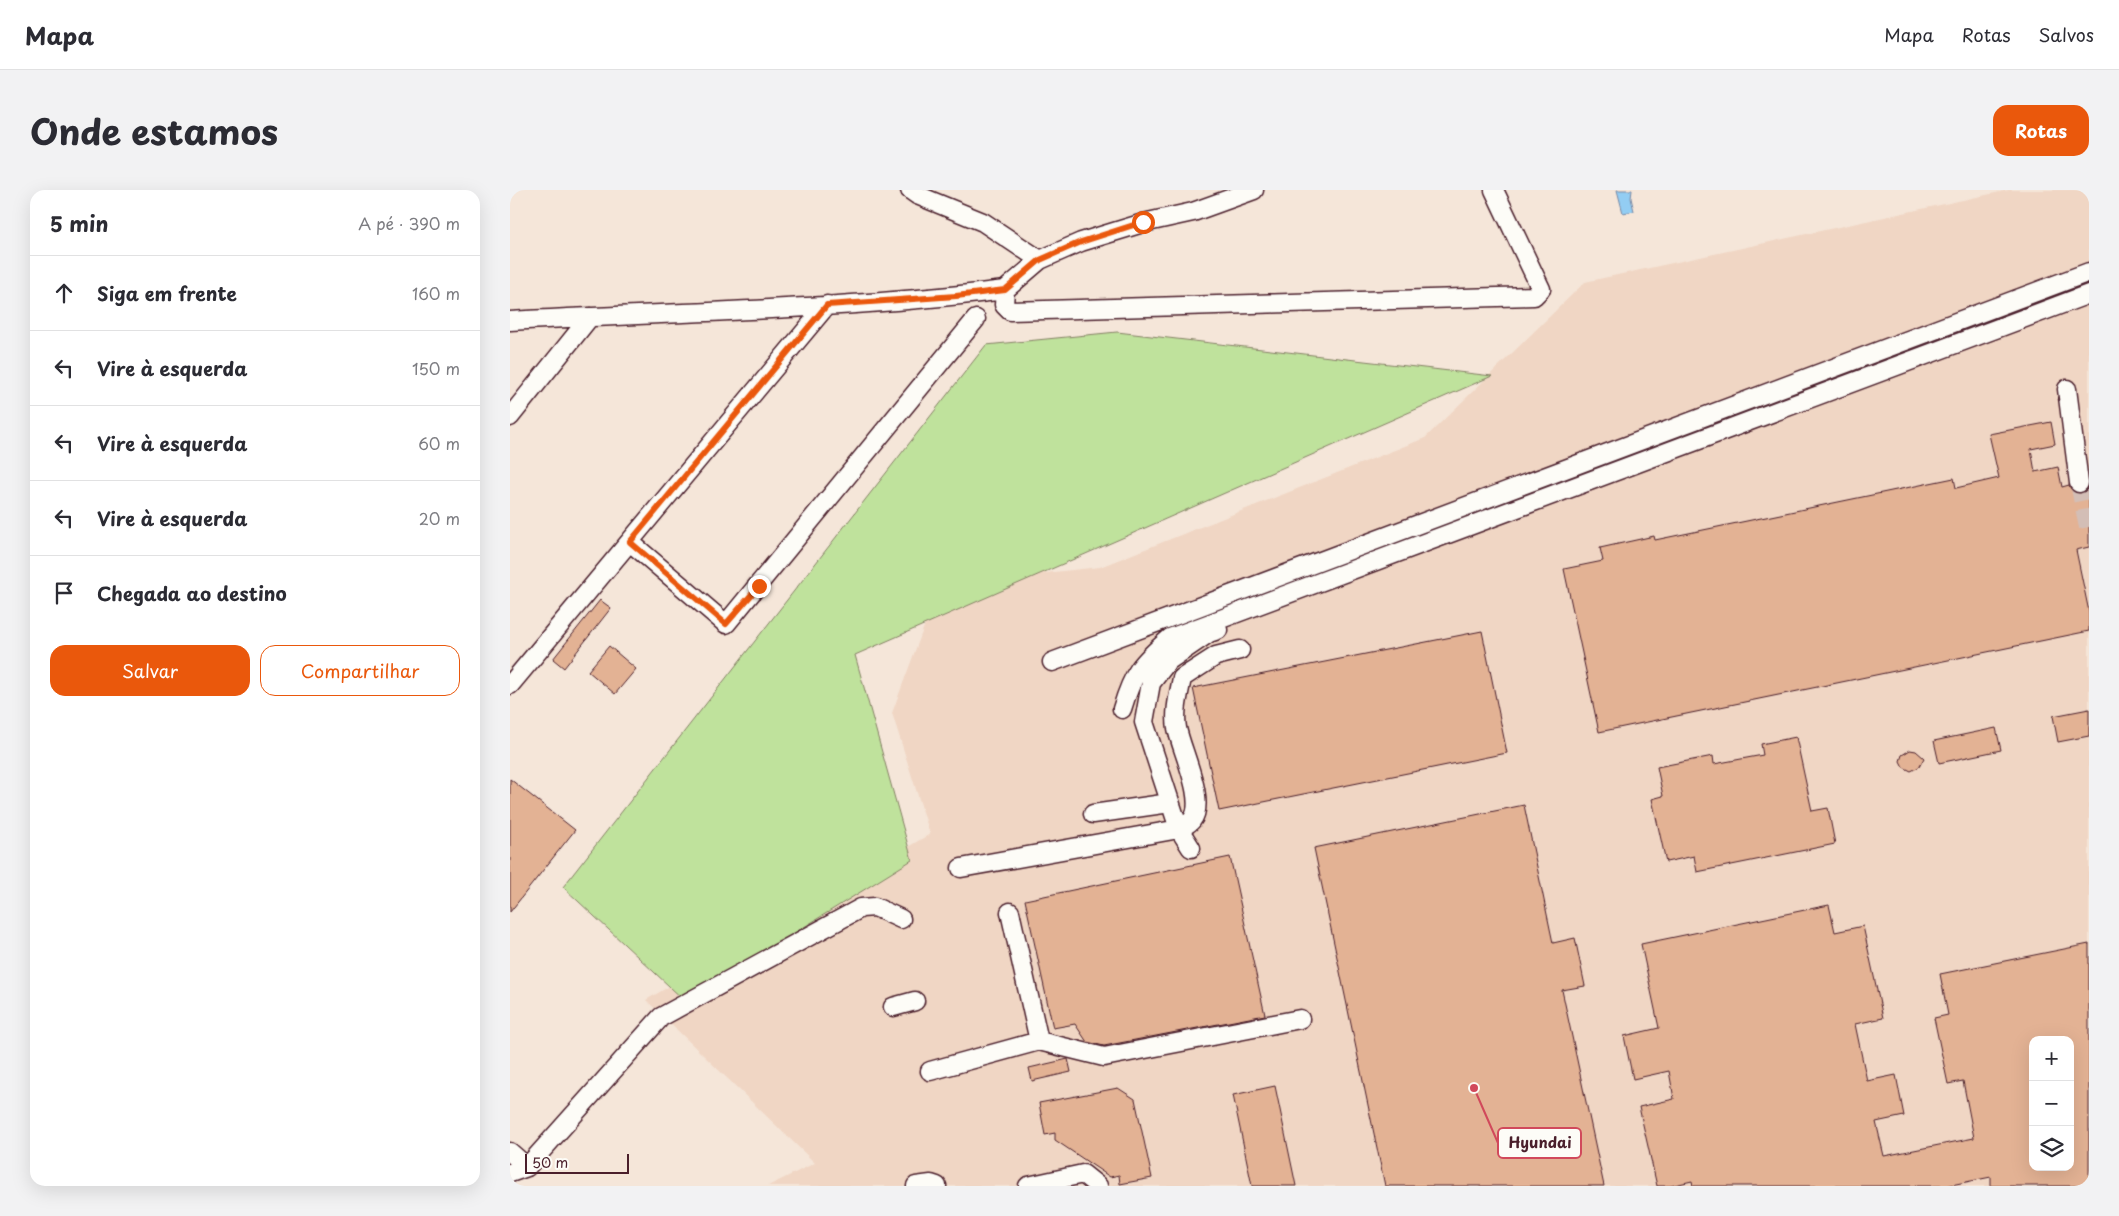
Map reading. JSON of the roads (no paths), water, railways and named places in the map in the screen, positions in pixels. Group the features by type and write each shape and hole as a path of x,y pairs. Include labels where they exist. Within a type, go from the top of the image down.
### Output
{"lane":[{"path":"910,190 917,195 983,222 1040,260"},
{"path":"510,321 827,305 956,296 1005,290 1040,260 1081,242 1143,222 1193,212 1254,190"},
{"path":"1005,290 1004,305 1010,311 1534,296 1541,289 1494,190"},
{"path":"1052,662 2089,272"},
{"path":"1122,709 1131,681 1148,657 1170,638 2089,294"},
{"path":"510,685 827,305"},
{"path":"510,417 590,317"},
{"path":"630,542 726,624 976,319"},
{"path":"2067,389 2079,483"},
{"path":"1191,848 1179,829 1144,722 1151,683 1168,661 1209,633 1270,611 1292,600 1317,583"},
{"path":"961,868 1179,829 1192,820 1197,806 1194,788 1177,727 1178,700 1182,678 1216,656 1240,650"},
{"path":"1093,814 1170,803"},
{"path":"510,1173 527,1167 661,1017 861,908 875,908 901,919"},
{"path":"1010,912 1039,1041"},
{"path":"893,1007 915,1000"},
{"path":"930,1071 1039,1041 1104,1057 1300,1019"},
{"path":"510,1152 527,1167"},
{"path":"1028,1186 1083,1174 1098,1186"},
{"path":"916,1186 931,1184 937,1186"}],"water":[{"path":"1617,190 1632,190 1631,198 1634,211 1623,213"}],"tunnel":[{"path":"2079,483 2089,532"}],"place":[{"name":"Hyundai","path":"1474,1088"}]}
